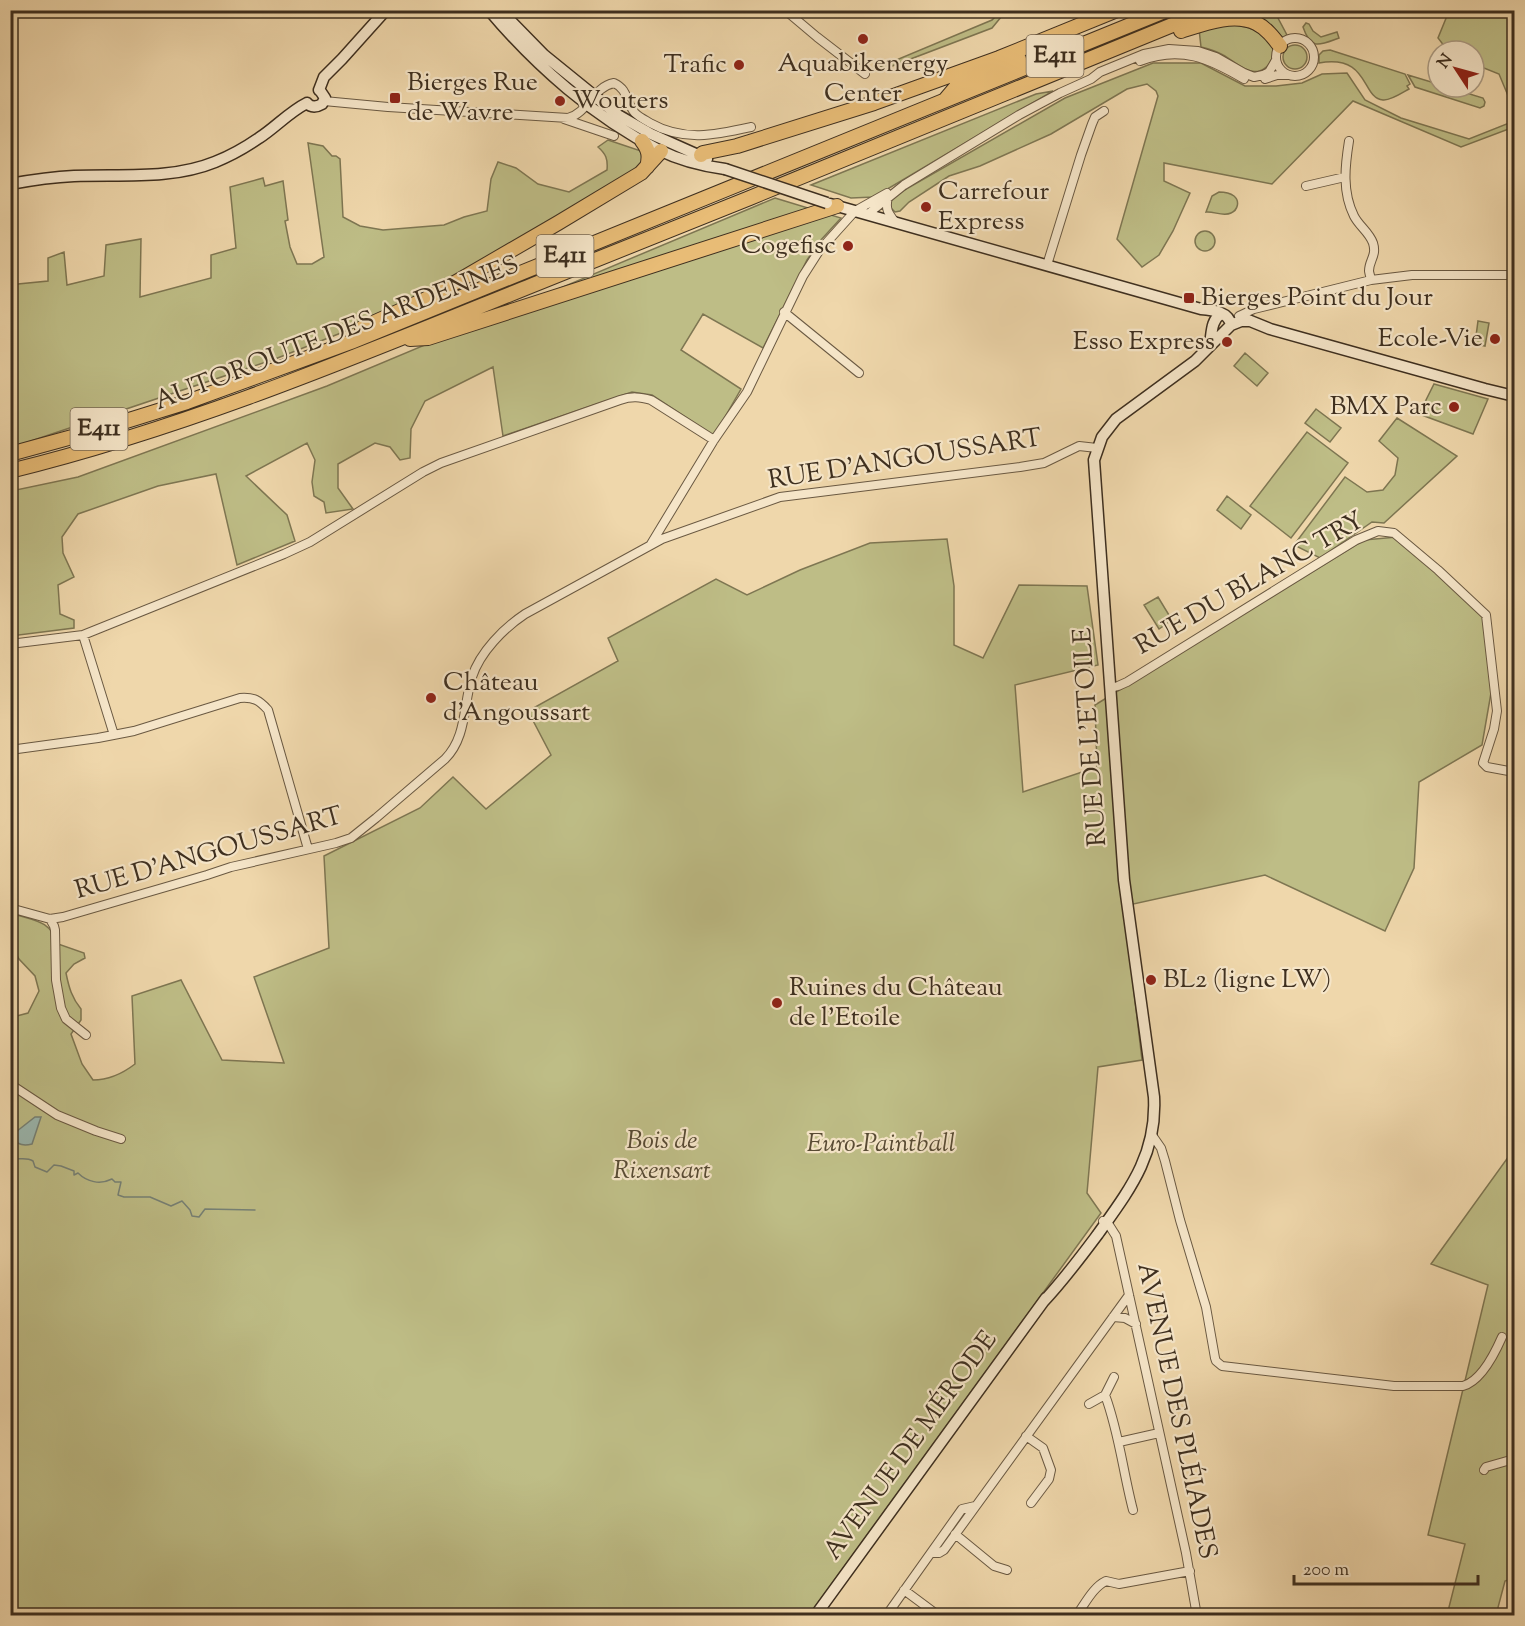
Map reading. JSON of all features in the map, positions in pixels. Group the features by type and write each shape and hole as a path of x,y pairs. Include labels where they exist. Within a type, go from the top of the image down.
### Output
{"highway":[{"path":"715,162 737,146 874,103 999,58 1117,10"},
{"name":"AUTOROUTE DES ARDENNES","path":"10,454 188,402 351,342 1167,10"},
{"name":"AUTOROUTE DES ARDENNES","path":"10,471 194,417 268,390 671,230 1209,10"},
{"path":"944,102 956,87 1042,49 1098,18"},
{"path":"1156,32 1170,35 1215,21 1245,19 1270,33 1280,46"},
{"path":"642,141 648,149 647,168"},
{"path":"715,162 737,146"},
{"path":"351,342 363,327 424,300 641,173 661,151"},
{"path":"396,340 428,338 832,205"}],"street":[{"path":"319,90 324,77 386,10"},
{"path":"489,10 537,62 591,100 642,141 661,151 671,149 715,162"},
{"path":"500,10 591,100 664,140 715,162 832,205 1201,309 1227,322 1270,329 1515,396"},
{"path":"785,10 865,74"},
{"path":"650,545 714,440 747,392 803,276 819,251 855,211 1060,93 1147,58 1169,55 1203,58 1253,82 1277,75 1301,76 1312,68 1315,55 1308,43 1302,39 1289,39 1280,46 1269,72 1254,77 1205,52 1180,48 1169,49 1144,54 1100,72 1091,79"},
{"path":"1276,60 1278,66 1287,75"},
{"path":"307,103 315,107 324,101 562,118 574,117 604,86 614,83 625,90 632,111 661,129 684,135 717,135 751,127"},
{"path":"319,90 323,94 324,101"},
{"path":"307,103 308,93 319,90"},
{"path":"10,184 73,176 147,175 203,166 251,143 291,112 307,103"},
{"path":"1047,265 1092,124 1095,117 1104,111"},
{"path":"562,118 614,136"},
{"path":"1349,141 1345,177 1353,214 1374,246 1374,257 1369,270 1371,280"},
{"path":"1306,186 1345,177"},
{"path":"868,214 904,184"},
{"path":"888,197 886,210 895,222"},
{"path":"1227,322 1250,310 1371,280 1412,275 1515,275"},
{"path":"784,312 858,373"},
{"name":"RUE DE L'ETOILE","path":"1104,1222 1130,1189 1145,1158 1152,1136 1155,1114 1124,880 1094,460 1105,432 1116,419 1195,361 1204,353 1227,322"},
{"path":"10,644 83,634 284,554 310,542 441,463 620,400 640,397 651,400 714,440"},
{"name":"RUE D'ANGOUSSART","path":"10,908 50,919 63,917 231,867 336,843 357,834 449,756 462,729 471,679 476,667 489,648 519,618 650,545 780,497 1020,467 1044,463 1079,446 1097,448"},
{"name":"RUE DU BLANC TRY","path":"1111,688 1127,682 1356,540 1373,532 1387,531 1399,536 1486,615 1497,711 1483,763 1486,767 1515,772"},
{"path":"83,634 114,735"},
{"path":"10,750 114,735 240,698 252,697 268,710 308,849"},
{"path":"50,919 54,926 56,980 61,1008 66,1019 86,1035"},
{"path":"10,1084 57,1115 121,1139"},
{"path":"1152,1136 1161,1148 1165,1161 1206,1307 1216,1361 1227,1367 1363,1383 1402,1386 1463,1386 1472,1383 1478,1377 1494,1355 1502,1337"},
{"name":"AVENUE DES PLÉIADES","path":"1104,1222 1116,1236 1190,1571 1197,1616"},
{"name":"AVENUE DE MÉRODE","path":"815,1616 1043,1302 1065,1279 1104,1222"},
{"path":"931,1553 941,1552 955,1534 1129,1295"},
{"path":"1113,1317 1125,1318 1136,1324"},
{"path":"1114,1377 1105,1395 1119,1442 1133,1510"},
{"path":"1089,1404 1105,1395"},
{"path":"1119,1442 1159,1433"},
{"path":"1026,1436 1043,1448 1050,1470 1049,1479 1031,1503"},
{"path":"1484,1470 1486,1467 1515,1459"},
{"path":"886,1616 962,1509 975,1506"},
{"path":"955,1534 994,1566 1007,1570"},
{"path":"1076,1616 1100,1584 1106,1581 1119,1584 1190,1571"},
{"path":"904,1590 939,1616"}],"green space":[{"path":"1001,11 1006,11 992,28 879,71 877,68 992,20"},
{"path":"1235,11 1278,11 1278,18 1287,35 1282,39 1266,24 1218,18"},
{"path":"1449,11 1514,11 1514,110 1499,74 1486,69 1486,39 1438,38"},
{"path":"1222,23 1257,31 1269,40 1274,47 1272,59 1267,66 1260,71 1249,71 1212,50 1201,47 1199,29"},
{"path":"1306,23 1321,37 1337,32 1339,38 1321,44 1313,43 1309,40 1303,27"},
{"path":"1295,45 1300,46 1306,52 1306,62 1300,68 1295,69 1290,68 1284,62 1283,57 1284,52 1290,46"},
{"path":"1330,50 1405,74 1410,84 1407,86 1409,89 1389,99 1383,100 1376,97 1356,70 1335,62 1319,63 1319,55 1323,51"},
{"path":"1153,63 1201,63 1245,86 1302,83 1322,74 1347,73 1365,100 1401,118 1469,139 1514,121 1514,127 1461,147 1353,101 1272,184 1164,163 1164,181 1190,193 1159,255 1142,267 1117,239 1158,96 1156,91 1147,84 1127,89 1051,134 980,166 949,176 909,202 900,211 895,212 889,206 894,196 1065,98"},
{"path":"1408,75 1426,80 1426,91 1415,87"},
{"path":"1053,91 874,197 851,198 811,185 1036,94"},
{"path":"1452,99 1484,99 1484,106 1480,108"},
{"path":"608,140 641,151 642,161 634,170 483,262 384,316 275,359 11,447 11,292 18,284 48,281 48,258 64,252 67,285 104,276 106,245 141,239 140,297 211,278 211,255 236,248 230,187 263,178 265,186 283,181 288,220 285,221 290,247 297,264 312,264 324,257 308,143 323,146 332,156 340,159 343,217 360,226 383,230 444,225 487,211 491,179 498,162 516,168 538,184 569,192 607,170 606,157 598,147"},
{"path":"1219,192 1229,193 1236,198 1237,205 1233,212 1225,214 1206,212 1212,196"},
{"path":"775,198 841,218 820,241 807,260 763,348 703,314 681,350 741,389 714,436 652,395 632,392 503,436 493,367 425,401 411,429 410,458 400,460 390,447 375,443 338,464 338,488 353,509 326,513 324,502 314,496 312,482 315,460 307,443 246,476 287,515 295,541 237,565 216,474 158,486 78,514 62,537 63,553 74,577 58,585 60,614 74,620 74,628 11,636 11,491 78,477 327,386"},
{"path":"1205,231 1212,234 1215,241 1212,248 1205,251 1198,248 1195,241 1198,234"},
{"path":"1478,321 1489,323 1485,346 1475,344"},
{"path":"1245,353 1268,373 1257,386 1234,366"},
{"name":"BMX Parc","path":"1434,384 1488,399 1473,434 1419,414"},
{"path":"1316,409 1341,428 1330,442 1305,423"},
{"path":"1397,418 1457,456 1384,523 1372,522 1320,558 1294,545 1345,477 1367,492 1383,490 1395,475 1398,458 1379,441"},
{"path":"1307,432 1348,463 1291,538 1250,506"},
{"path":"1227,496 1251,515 1241,529 1217,510"},
{"name":"Bois de Rixensart","path":"1397,537 1489,619 1491,693 1482,745 1419,782 1414,868 1385,931 1265,875 1124,906 1142,1060 1098,1067 1087,1193 1101,1213 809,1615 11,1616 10,1016 28,1013 39,991 35,976 19,959 13,948 17,915 47,927 58,944 84,953 85,958 74,964 66,973 71,992 81,1009 81,1020 71,1034 82,1064 93,1080 115,1076 135,1064 132,996 181,980 222,1060 284,1063 254,977 329,948 324,856 420,808 453,777 486,809 551,755 528,711 618,661 608,638 716,579 747,595 800,570 870,543 947,539 954,586 954,645 983,658 1019,585 1087,586 1098,665 1015,685 1023,792 1097,767 1095,705 1364,540"},
{"path":"1158,597 1172,620 1159,629 1144,605"},
{"path":"1514,1149 1514,1578 1505,1581 1496,1615 1447,1615 1465,1544 1428,1535 1488,1285 1431,1264"}],"water":[{"path":"35,1117 41,1117 32,1144 17,1143 12,1139 12,1135"}],"waterway":[{"path":"10,1158 33,1161 35,1167 47,1172 54,1165 74,1171 74,1175 78,1173 94,1182 112,1179 115,1182 121,1182 118,1195 124,1197 150,1197 171,1206 182,1201 192,1216 199,1217 205,1209 255,1210"}],"place":[{"name":"Aquabikenergy Center","path":"863,39"},
{"name":"Trafic","path":"739,65"},
{"name":"Bierges Rue de Wavre","path":"395,98"},
{"name":"Wouters","path":"560,101"},
{"name":"Carrefour Express","path":"926,207"},
{"name":"Cogefisc","path":"848,246"},
{"name":"Bierges Point du Jour","path":"1189,298"},
{"name":"Ecole-Vie","path":"1495,339"},
{"name":"Esso Express","path":"1227,342"},
{"name":"BMX Parc","path":"1454,407"},
{"name":"Château d'Angoussart","path":"431,698"},
{"name":"BL2 (ligne LW)","path":"1151,980"},
{"name":"Ruines du Château de l'Etoile","path":"777,1003"}],"park label":[{"name":"Euro-Paintball","path":"881,1144"}]}
